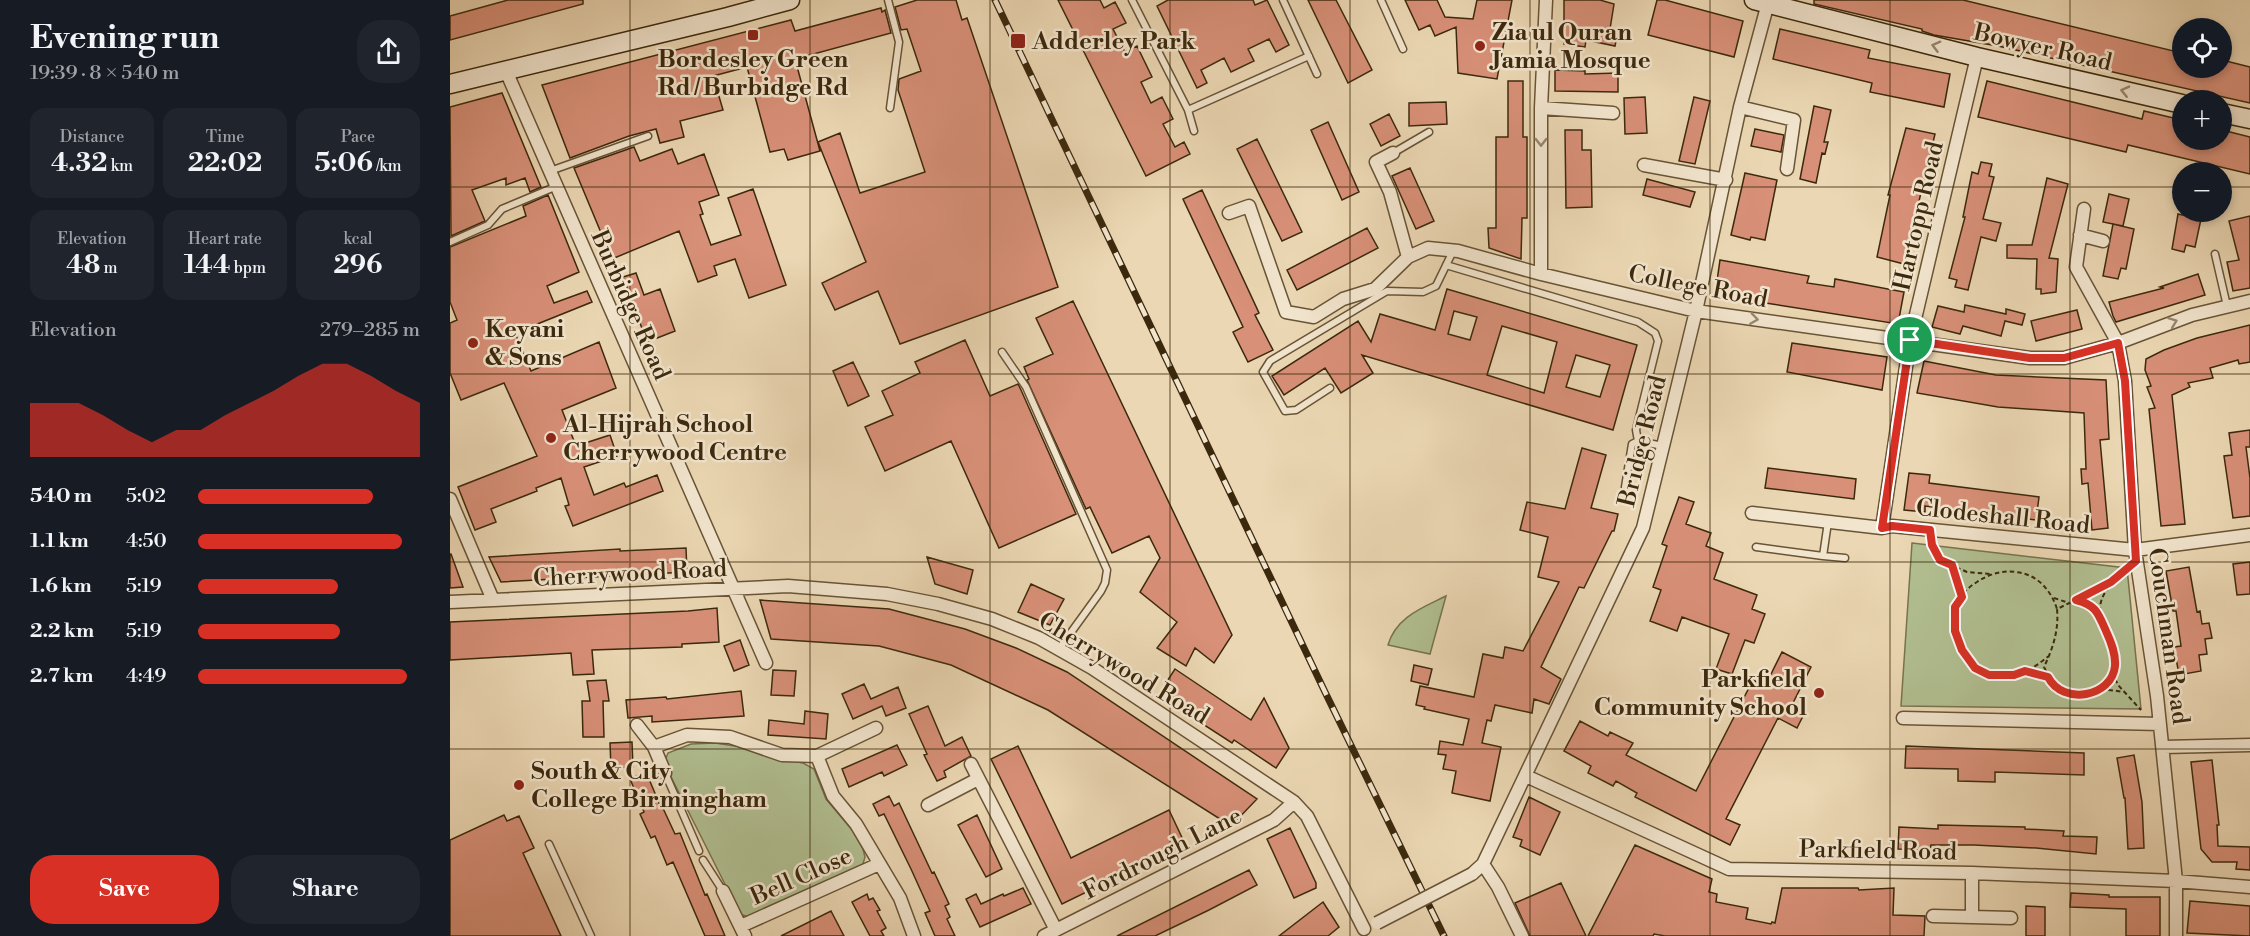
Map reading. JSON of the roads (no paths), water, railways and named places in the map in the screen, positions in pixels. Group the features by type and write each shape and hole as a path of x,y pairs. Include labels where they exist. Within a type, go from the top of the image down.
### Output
{"main road":[{"path":"450,84 729,17 790,0"},
{"name":"Bowyer Road","path":"1761,2 1977,57 2172,102"},
{"path":"2232,115 2250,119"}],"street":[{"path":"1540,274 1541,108 1546,0"},
{"name":"Bridge Road","path":"1483,864 1643,528 1726,180 1761,2"},
{"name":"Hartopp Road","path":"1882,528 1910,340 1977,57"},
{"name":"Burbidge Road","path":"506,71 766,663"},
{"path":"1740,107 1794,120 1787,169"},
{"path":"1541,108 1613,113"},
{"path":"1393,153 1376,162 1390,192 1408,257"},
{"path":"1644,165 1726,180"},
{"name":"College Road","path":"1229,213 1249,206 1286,312 1314,317 1343,300 1375,289 1408,257 1428,248 1453,251 1696,311 2030,358 2064,358 2118,343 2192,315 2250,301"},
{"name":"Couchman Road","path":"2084,209 2076,267 2118,343 2125,381 2136,556 2156,724 2163,747 2176,881 2176,936"},
{"path":"2080,235 2103,241"},
{"path":"450,499 493,600"},
{"name":"Clodeshall Road","path":"1752,513 1882,528 1892,526 1930,530 2136,556 2250,535"},
{"name":"Cherrywood Road","path":"450,602 788,586 887,594 992,619 1039,638 1059,649 1120,686 1294,802 1307,816 1361,933"},
{"path":"1903,718 2156,724"},
{"path":"637,725 654,747 665,773"},
{"path":"654,747 687,735 730,737 782,755 817,756 876,728"},
{"path":"2163,747 2250,745"},
{"path":"817,756 833,796 856,824 900,898 914,936"},
{"path":"971,764 1056,930"},
{"name":"Parkfield Road","path":"1526,776 1729,868 1972,873 2176,881 2250,887"},
{"path":"928,805 978,779"},
{"name":"Fordrough Lane","path":"1044,936 1274,820 1294,802"},
{"name":"Bell Close","path":"723,891 743,931 879,864"},
{"path":"1361,933 1472,874 1483,864 1498,887 1522,936"},
{"path":"1972,873 1972,917"},
{"path":"1933,916 2011,918"}],"lane":[{"path":"888,0 899,42 890,108"},
{"path":"1132,0 1188,110 1194,132"},
{"path":"1283,0 1317,74"},
{"path":"1381,0 1403,48"},
{"path":"1188,110 1309,56"},
{"path":"1393,153 1429,132"},
{"path":"550,171 648,136"},
{"path":"450,242 488,225 502,209 556,186"},
{"path":"1330,388 1296,410 1285,411 1263,372 1270,362 1388,291 1423,292 1430,290 1436,286 1453,251"},
{"path":"2216,254 2226,306"},
{"path":"1446,265 1638,322 1655,333 1658,341 1636,430 1638,441"},
{"path":"1002,352 1026,387 1107,570 1101,591 1059,649"},
{"path":"1625,486 1632,444 1638,441 1663,446"},
{"path":"1823,556 1828,522"},
{"path":"1756,547 1845,558"},
{"path":"665,773 699,851"},
{"path":"549,844 591,936"},
{"path":"703,860 723,891"}],"railway":[{"path":"995,0 1444,936"}],"place":[{"name":"Bordesley Green Rd / Burbidge Rd","path":"753,35"},
{"name":"Adderley Park","path":"1018,41"},
{"name":"Zia ul Quran Jamia Mosque","path":"1480,46"},
{"name":"Keyani & Sons","path":"473,343"},
{"name":"Al-Hijrah School Cherrywood Centre","path":"551,438"},
{"name":"Parkfield Community School","path":"1819,693"},
{"name":"South & City College Birmingham","path":"519,785"}]}
